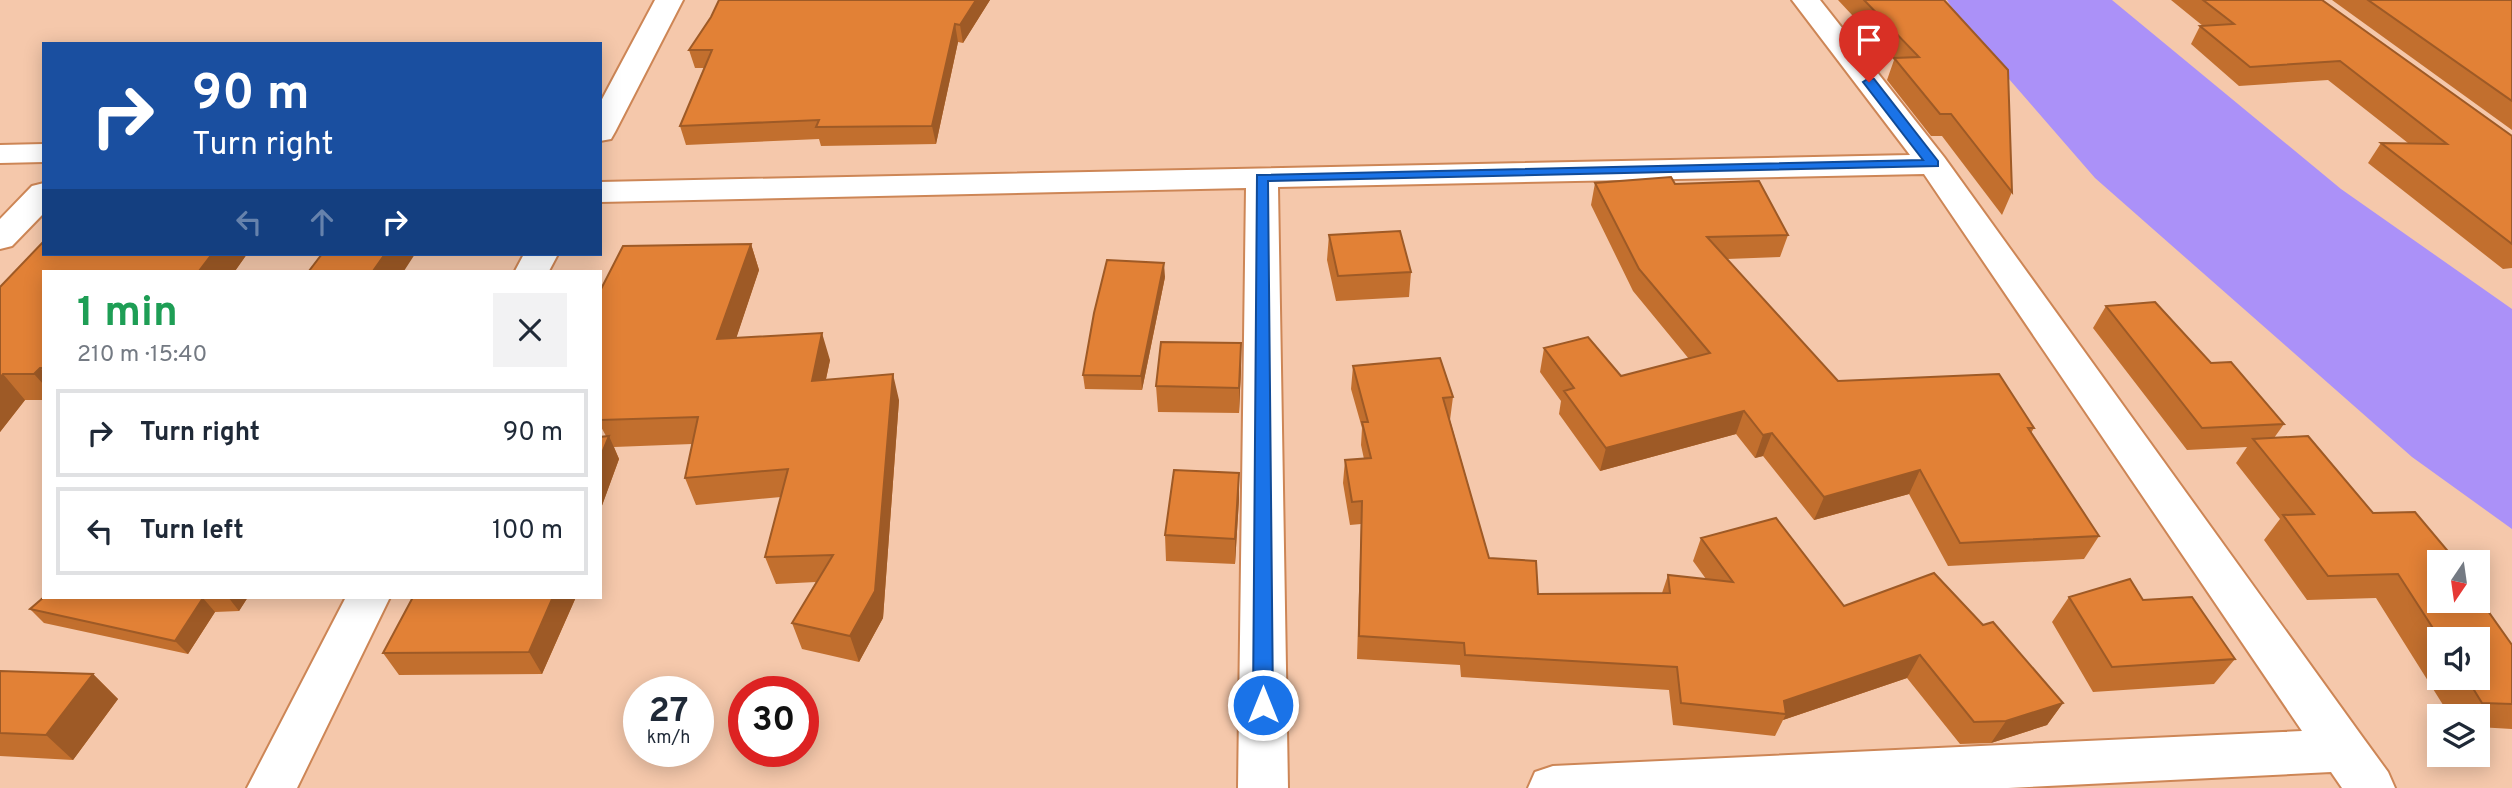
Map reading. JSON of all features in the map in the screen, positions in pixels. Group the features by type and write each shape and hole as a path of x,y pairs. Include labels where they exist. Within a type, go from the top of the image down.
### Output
{"street":[{"path":"602,128 669,0"},
{"path":"1806,0 1933,164 2357,769"},
{"path":"0,154 42,153"},
{"path":"602,192 1933,164"},
{"path":"1262,178 1263,788"},
{"path":"0,239 42,195"},
{"path":"272,788 367,599"},
{"path":"1553,788 2357,769"}],"shaded area":[{"path":"1947,0 2112,0 2341,189 2512,309 2512,529 2412,457 2095,178 1962,25"}],"building":[{"path":"719,0 976,0 960,25 955,24 932,126 816,127 819,120 680,126 712,50 689,50"},
{"path":"1864,0 1944,0 2008,70 2012,192 1951,114 1940,114 1894,58 1919,57"},
{"path":"2203,0 2322,0 2512,136 2512,244 2381,143 2447,144 2340,61 2250,67 2200,26 2234,24"},
{"path":"2368,0 2512,0 2512,101"},
{"path":"1671,177 1675,184 1759,181 1788,235 1707,237 1838,381 1999,374 2034,428 2028,428 2099,536 1960,543 1920,470 1824,497 1772,433 1763,435 1744,411 1606,448 1564,391 1574,388 1544,348 1588,337 1621,376 1710,353 1639,269 1595,183"},
{"path":"1400,231 1411,272 1338,276 1329,235"},
{"path":"42,243 42,256 210,256 200,270 42,270 42,368 34,374 3,374 0,378 0,287"},
{"path":"751,244 717,339 822,333 812,381 893,374 875,591 850,636 792,623 833,555 765,557 788,469 685,478 698,417 602,420 602,287 623,246"},
{"path":"320,256 384,256 374,270 310,270"},
{"path":"1107,260 1164,263 1141,376 1083,375"},
{"path":"2155,302 2211,363 2231,362 2284,424 2202,428 2106,306"},
{"path":"1161,342 1241,343 1239,388 1156,386"},
{"path":"1440,358 1453,397 1443,398 1489,558 1536,561 1538,594 1670,593 1668,575 1733,582 1701,538 1776,518 1844,606 1934,573 1983,625 1993,622 2063,703 2006,721 1974,722 1920,655 1784,701 1786,714 1681,703 1677,667 1465,655 1464,643 1359,636 1362,501 1352,502 1345,460 1371,458 1362,422 1368,422 1353,366"},
{"path":"609,436 602,453 602,437"},
{"path":"2308,436 2373,513 2415,512 2447,550 2427,550 2427,613 2489,613 2512,645 2512,704 2482,703 2474,690 2490,690 2490,627 2432,627 2398,574 2328,576 2283,515 2314,514 2253,439"},
{"path":"1174,470 1239,473 1235,539 1165,535"},
{"path":"2130,579 2143,600 2192,597 2235,659 2112,667 2069,597"},
{"path":"42,599 202,599 175,641 30,609"},
{"path":"412,599 552,599 529,652 383,653"},
{"path":"0,671 93,674 46,735 0,733"}],"route":[{"path":"1263,705 1262,178 1933,164 1869,82"}]}
